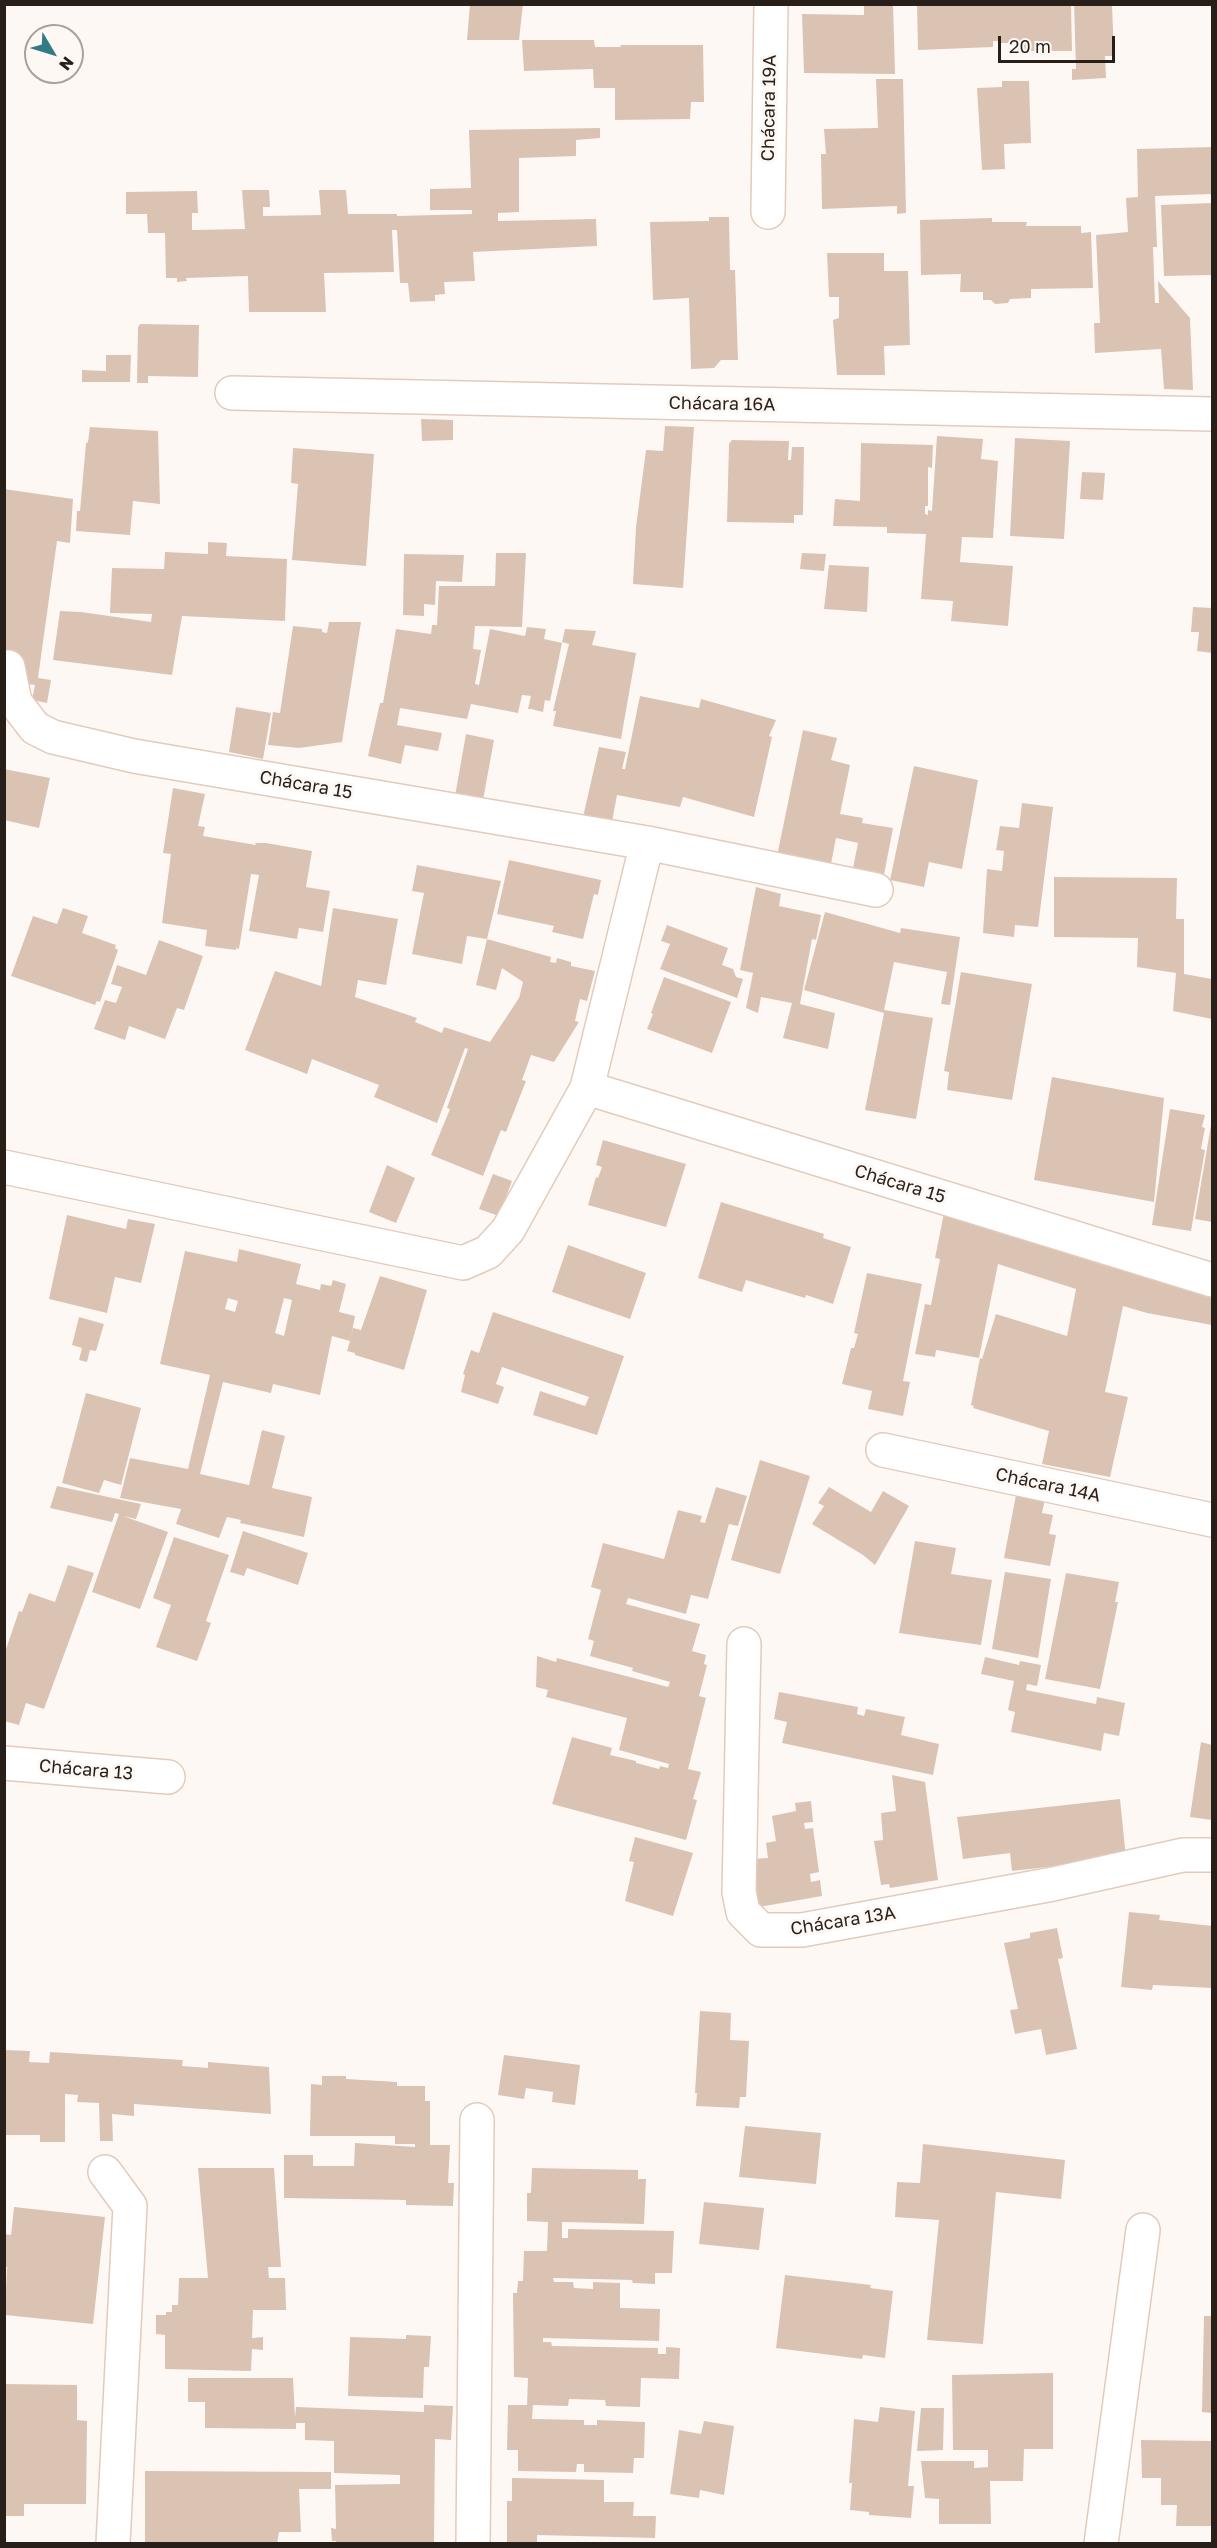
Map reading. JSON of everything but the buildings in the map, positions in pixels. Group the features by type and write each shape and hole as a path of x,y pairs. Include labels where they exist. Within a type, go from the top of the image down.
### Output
{"street":[{"name":"Chácara 19A","path":"768,212 771,4"},
{"name":"Chácara 16A","path":"232,393 1212,414"},
{"name":"Chácara 15","path":"8,667 15,702 36,728 53,737 134,756 647,843 876,890"},
{"path":"4,1167 463,1263 488,1252 508,1230 587,1088 647,843"},
{"name":"Chácara 15","path":"587,1088 1212,1280"},
{"name":"Chácara 14A","path":"883,1450 1212,1520"},
{"name":"Chácara 13A","path":"744,1644 739,1892 743,1912 761,1930 802,1930 1053,1884 1183,1855 1212,1855"},
{"name":"Chácara 13","path":"4,1762 168,1776"},
{"path":"473,2544 477,2120"},
{"path":"105,2172 130,2206 113,2544"},
{"path":"1101,2544 1143,2230"}]}
